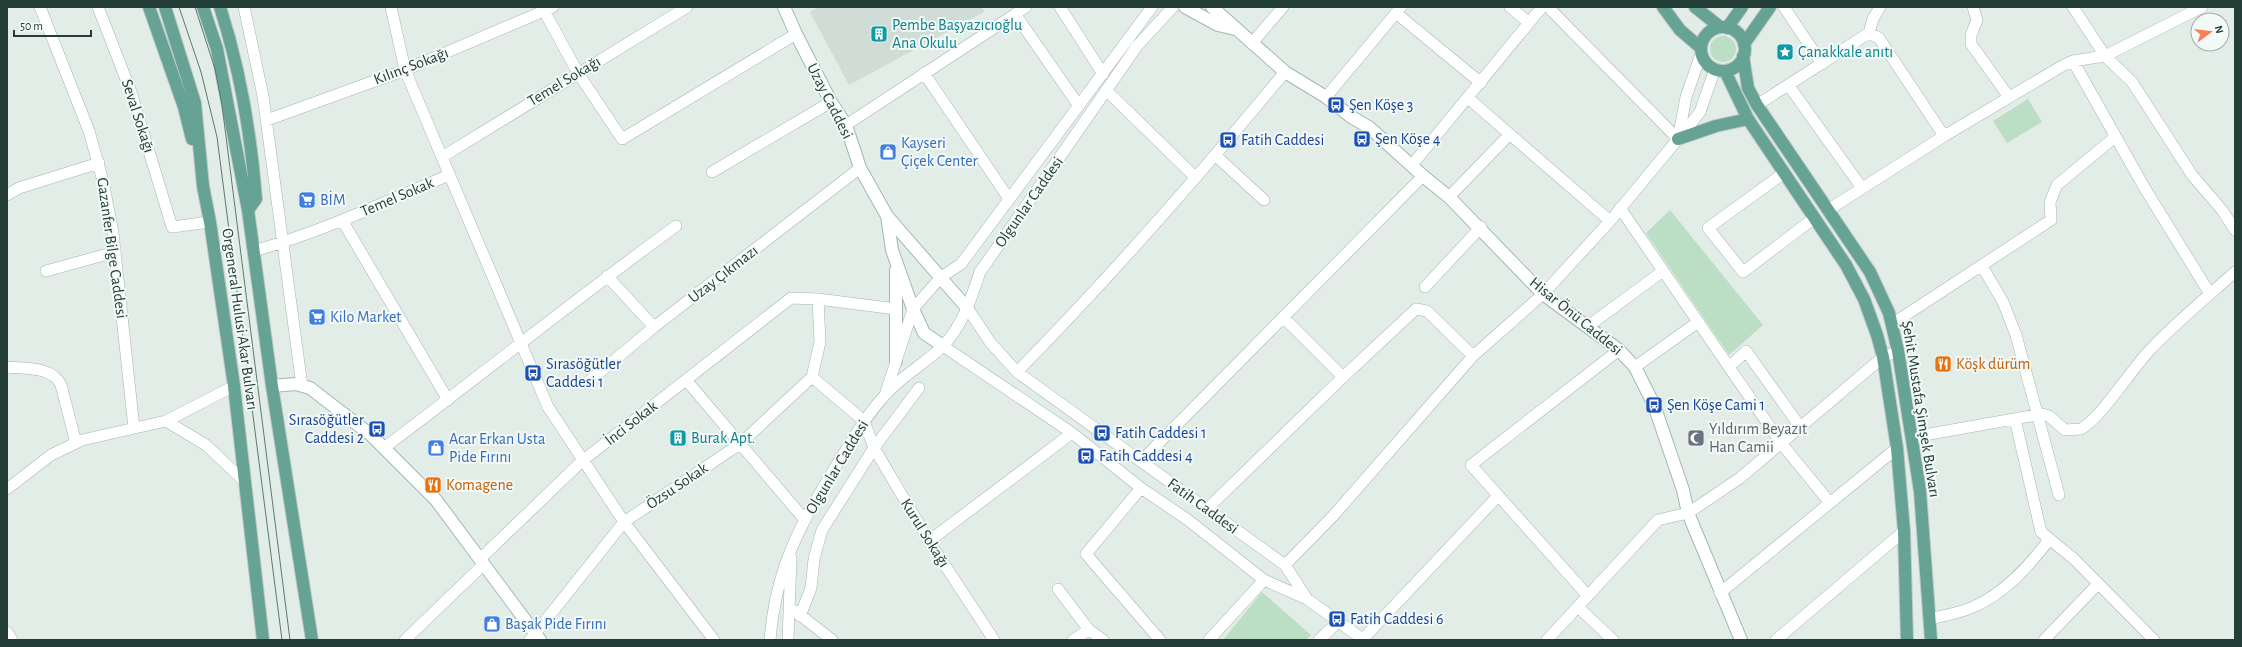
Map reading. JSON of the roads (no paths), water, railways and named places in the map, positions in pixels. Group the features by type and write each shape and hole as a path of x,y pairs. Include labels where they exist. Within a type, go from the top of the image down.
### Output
{"main road":[{"path":"149,7 184,107 203,186"},
{"name":"Orgeneral Hulusi Akar Bulvarı","path":"165,7 195,103 203,186 210,222 234,386 263,640"},
{"name":"Orgeneral Hulusi Akar Bulvarı","path":"203,7 218,49 248,210 272,386 312,640"},
{"name":"Orgeneral Hulusi Akar Bulvarı","path":"220,7 238,71 249,137 256,199 248,210"},
{"name":"Uzay Caddesi","path":"784,7 796,34 831,102 846,124 860,168 887,216 968,309"},
{"name":"Hisar Önü Caddesi","path":"1185,7 1218,25 1238,30"},
{"name":"Hisar Önü Caddesi","path":"1212,7 1285,72 1326,96 1350,116 1370,128 1423,176 1449,196 1481,227 1543,294 1619,350 1635,367 1663,428 1683,490 1688,513 1740,640"},
{"path":"1663,7 1680,30 1701,51 1708,65 1720,70 1736,66 1743,56 1744,44 1770,7"},
{"path":"1695,7 1723,28 1737,33 1744,44"},
{"path":"1701,51 1702,42 1709,32 1723,28 1742,7"},
{"name":"Şehit Mustafa Şimşek Bulvarı","path":"1743,56 1748,88 1757,105 1870,272 1884,300 1892,324 1913,437 1920,491 1931,619 1931,640"},
{"name":"Şehit Mustafa Şimşek Bulvarı","path":"1720,70 1748,119 1855,281 1871,317 1883,357 1897,448 1904,531 1907,640"},
{"path":"1678,139 1716,126 1748,119"},
{"name":"Uzay Caddesi","path":"887,216 892,250 913,309 924,334 942,346"},
{"path":"896,261 896,361"},
{"path":"272,386 302,386 316,392 371,435 436,500 482,561 536,638"}],"street":[{"name":"Gazanfer Bilge Caddesi","path":"40,7 65,67 99,163 109,207 134,428"},
{"name":"Seval Sokağı","path":"98,7 131,92 172,227 210,222"},
{"path":"244,7 259,72 267,120 302,386"},
{"path":"391,7 405,70 548,407 582,462 624,522 714,640"},
{"path":"395,7 405,70"},
{"name":"Temel Sokağı","path":"442,157 687,7"},
{"path":"846,124 1026,7"},
{"path":"1060,7 1102,74"},
{"name":"Olgunlar Caddesi","path":"886,393 913,309 941,277 961,264 1152,7"},
{"name":"Olgunlar Caddesi","path":"770,640 777,588 792,545 805,520 864,421 886,393 942,346 968,309 980,272 1137,46 1173,7"},
{"path":"1252,42 1283,7"},
{"path":"1510,7 1529,23"},
{"path":"1412,165 1542,7"},
{"path":"1548,7 1678,139"},
{"path":"1784,7 1822,64"},
{"path":"1869,33 1873,19 1880,7"},
{"path":"1973,7 1977,20 1970,34 1971,44 2009,97"},
{"path":"2073,7 2105,56 2132,82 2192,175 2222,210 2235,230"},
{"path":"1828,210 1944,136 2073,61 2105,56 2202,7"},
{"path":"547,9 578,73 622,139 796,34"},
{"name":"Kılınç Sokağı","path":"267,120 405,70 547,9"},
{"path":"1326,96 1398,10 1480,83"},
{"path":"1015,14 1079,106"},
{"path":"1757,105 1789,86 1865,34 1869,33 1879,38 1944,136"},
{"path":"1678,139 1686,97 1701,51"},
{"path":"2073,61 2115,137 2210,294"},
{"path":"1285,565 1333,516 1474,356 1543,294 1610,221 1700,112 1720,70"},
{"path":"1017,372 1069,318 1215,155 1285,72"},
{"path":"924,73 1009,199"},
{"path":"1789,86 1862,188"},
{"path":"1106,90 1195,177"},
{"path":"1468,98 1610,221"},
{"path":"712,172 831,102"},
{"path":"1449,196 1510,134"},
{"path":"1892,324 2051,220 2050,202 2057,185 2115,137"},
{"path":"1215,155 1264,200"},
{"path":"7,195 19,188 99,163"},
{"name":"Uzay Çıkmazı","path":"587,383 654,327 860,168"},
{"path":"1784,173 1708,228 1743,272 1813,219"},
{"name":"Temel Sokak","path":"254,251 282,243 342,220 449,175"},
{"path":"1141,461 1423,176"},
{"path":"1620,208 1781,443 1830,502"},
{"path":"342,220 448,400"},
{"path":"384,448 521,344 607,276 676,226"},
{"path":"1425,287 1481,227"},
{"path":"46,271 115,252"},
{"path":"1982,266 2011,321 2038,414 2059,495"},
{"path":"1587,326 1663,271"},
{"path":"1913,437 2038,414 2049,416 2065,430 2070,431 2085,427 2105,406 2149,351 2235,272"},
{"path":"607,276 654,327"},
{"name":"İnci Sokak","path":"405,640 582,462 791,298 818,299"},
{"path":"864,421 812,377 820,342 818,299 896,309"},
{"name":"Fatih Caddesi","path":"968,309 990,342 1017,372 1285,565 1306,599"},
{"path":"1207,509 1343,377 1416,309 1426,311 1474,356"},
{"path":"1283,316 1343,377"},
{"path":"1635,367 1698,322"},
{"name":"Fatih Caddesi","path":"942,346 1072,433 1141,488 1188,520 1264,580 1306,599 1339,621 1363,640"},
{"path":"1588,596 1471,465 1619,350"},
{"path":"1729,367 1746,351 1801,428"},
{"path":"1547,640 1658,520 1688,513 1740,478 1801,428 1883,357 1898,351"},
{"path":"7,367 44,371 57,378 61,385 76,443"},
{"name":"Özsu Sokak","path":"536,638 624,522 740,444 812,377"},
{"path":"686,380 805,520"},
{"path":"7,489 51,455 76,443 166,421 234,386"},
{"path":"800,616 811,588 814,559 822,530 874,448 919,388"},
{"path":"2015,419 2041,532 2074,559 2154,640"},
{"path":"166,421 206,445 245,482"},
{"name":"Kurul Sokağı","path":"864,421 874,448 928,541 994,640"},
{"path":"928,541 1072,433"},
{"path":"1720,593 1897,448"},
{"path":"1141,488 1086,554 1160,640"},
{"path":"1363,640 1498,496"},
{"path":"1776,640 1904,531"},
{"path":"1931,619 1963,611 1988,600 2030,564 2049,540"},
{"path":"788,640 788,605 792,545"},
{"path":"1210,640 1264,580"},
{"path":"2044,640 2098,584"},
{"path":"1058,589 1089,630 1103,640"},
{"path":"788,605 832,640"},
{"path":"1578,607 1612,640"},
{"path":"1319,640 1339,621"},
{"path":"1073,640 1089,630"},
{"path":"7,632 12,640"}],"tram line":[{"path":"179,7 201,72 217,137 282,640"},
{"path":"195,7 215,69 222,105 290,640"}],"place":[{"name":"Pembe Başyazıcıoğlu Ana Okulu","path":"879,34"},
{"name":"Çanakkale anıtı","path":"1785,52"},
{"name":"Şen Köşe 3","path":"1336,105"},
{"name":"Şen Köşe 4","path":"1362,139"},
{"name":"Fatih Caddesi","path":"1228,140"},
{"name":"Kayseri Çiçek Center","path":"888,152"},
{"name":"BİM","path":"307,200"},
{"name":"Kilo Market","path":"317,317"},
{"name":"Köşk dürüm","path":"1943,364"},
{"name":"Sırasöğütler Caddesi 1","path":"533,373"},
{"name":"Şen Köşe Cami 1","path":"1654,405"},
{"name":"Sırasöğütler Caddesi 2","path":"377,429"},
{"name":"Fatih Caddesi 1","path":"1102,433"},
{"name":"Burak Apt.","path":"678,438"},
{"name":"Yıldırım Beyazıt Han Camii","path":"1696,438"},
{"name":"Acar Erkan Usta Pide Fırını","path":"436,448"},
{"name":"Fatih Caddesi 4","path":"1086,456"},
{"name":"Komagene","path":"433,485"},
{"name":"Fatih Caddesi 6","path":"1337,619"},
{"name":"Başak Pide Fırını","path":"492,624"}]}
